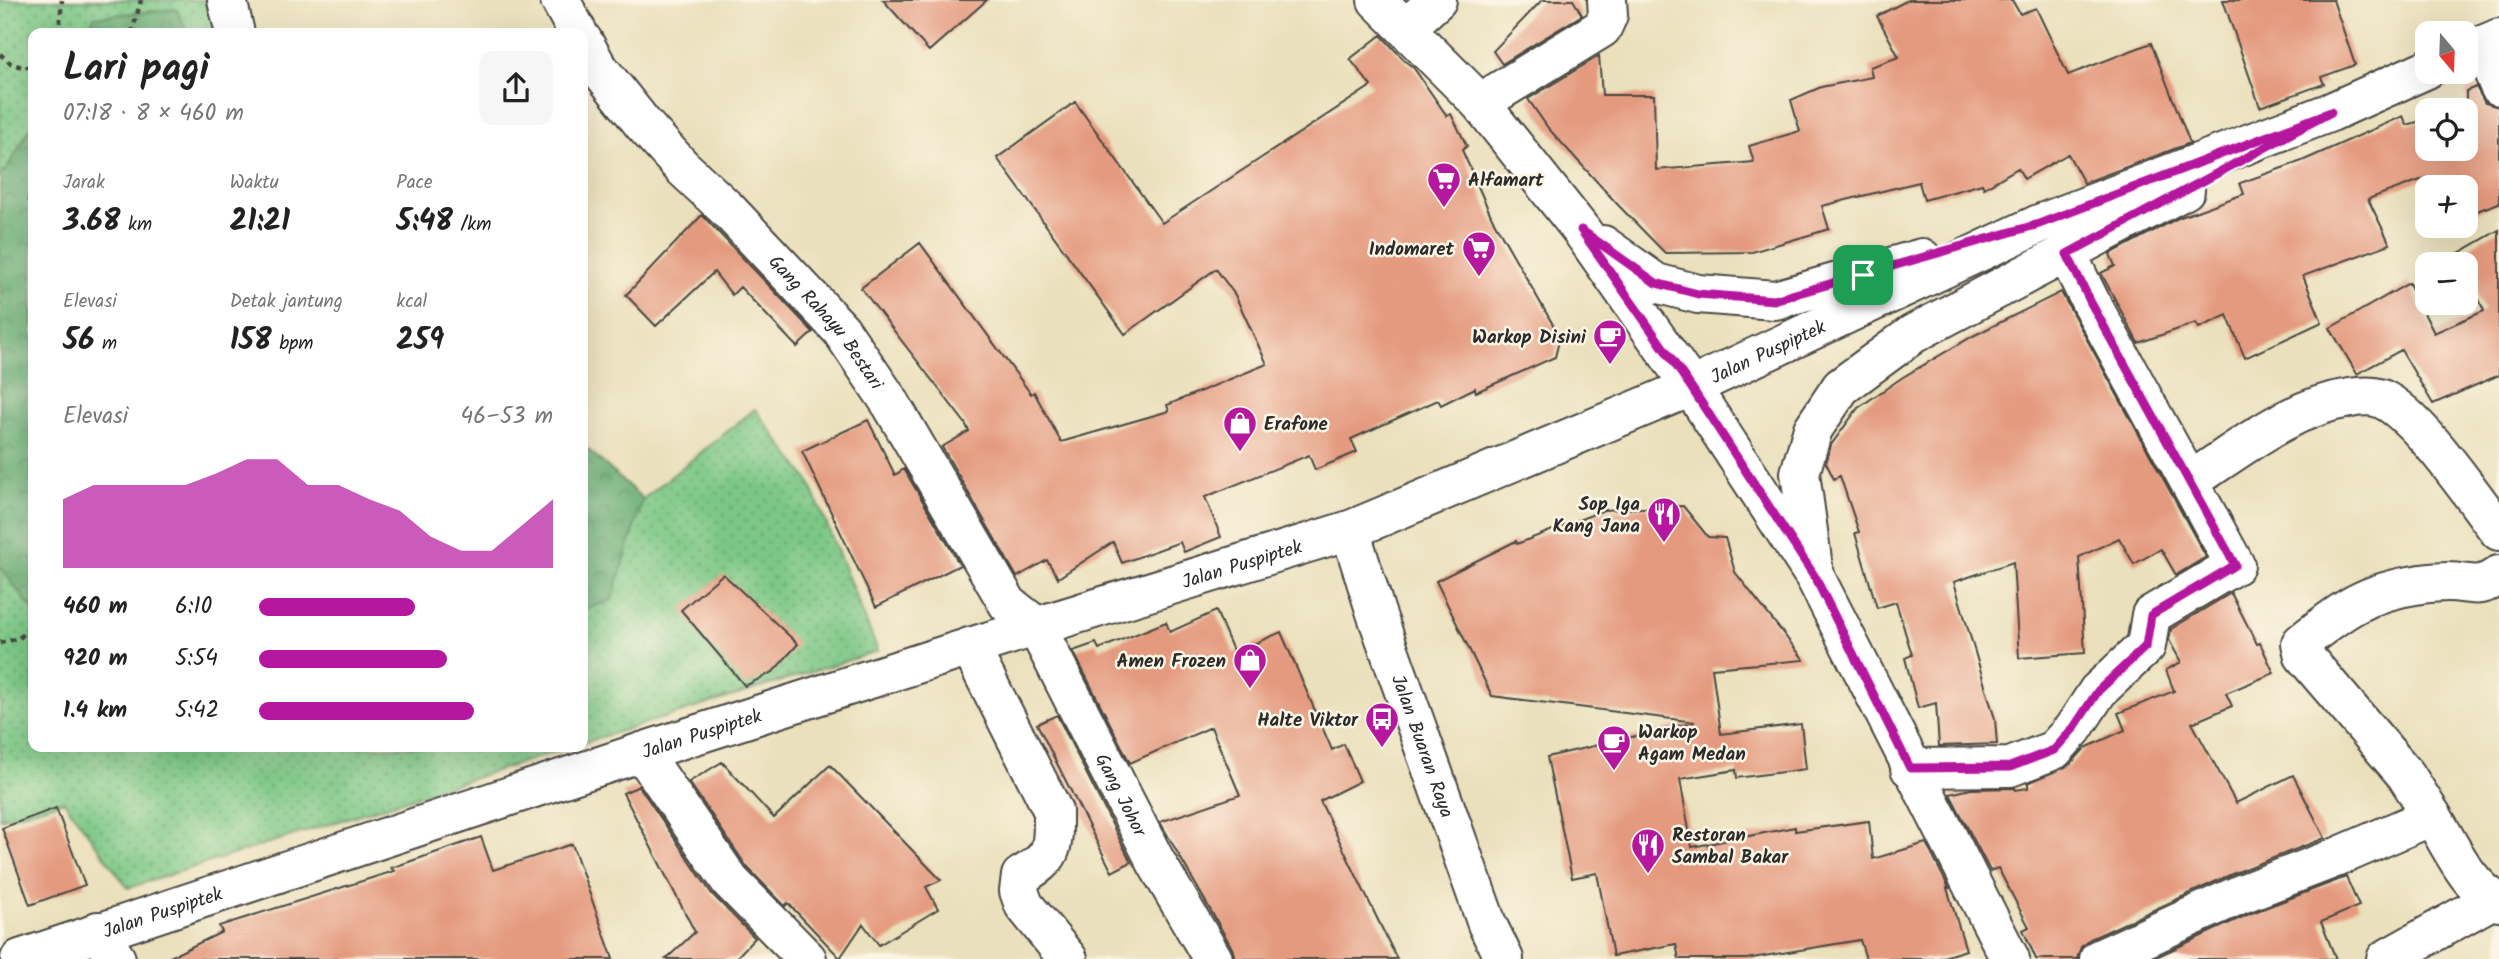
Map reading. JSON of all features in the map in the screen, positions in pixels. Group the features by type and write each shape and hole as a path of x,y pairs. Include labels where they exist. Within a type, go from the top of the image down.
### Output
{"main road":[{"path":"227,0 234,28"},
{"path":"560,0 575,28"},
{"path":"1377,0 1407,27 1480,103 1581,230 1691,387 1815,577 1998,949"},
{"path":"1407,27 1437,0"},
{"path":"1480,103 1602,28 1608,15 1607,0"},
{"path":"2482,45 2499,86"},
{"name":"Gang Rahayu Bestari","path":"588,50 597,66 643,124 841,330 891,404 1008,604 1036,626"},
{"name":"Jalan Puspiptek","path":"20,959 107,945 642,752 1036,626 1350,530 1691,387 2039,224 2331,112 2415,74"},
{"path":"1815,577 1800,473 1813,429 1841,387 1913,334 2331,112"},
{"path":"1581,230 1656,283 1698,294 1774,300 2039,224"},
{"path":"1910,768 2010,767 2054,750 2073,729 2098,691 2146,646 2151,615 2235,565 2091,303 2067,254"},
{"path":"2190,481 2288,418 2329,401 2364,396 2381,398 2398,410 2428,439 2499,531"},
{"name":"Jalan Buaran Raya","path":"1350,530 1376,613 1487,924 1504,959"},
{"path":"2386,959 2496,901 2472,879 2406,775 2304,656 2301,643 2341,611 2373,595 2440,582 2473,586 2488,583 2499,575"},
{"name":"Gang Johor","path":"1036,626 1156,862 1213,959"},
{"path":"970,647 1054,811 1053,840 1044,862 1021,876 1019,891 1024,905 1068,959"},
{"path":"642,752 730,881 807,959"},
{"path":"2099,959 2241,894 2335,858 2432,816"}],"path":[{"path":"59,28 62,0"},
{"path":"133,28 141,0"},
{"path":"0,54 10,63 28,67"},
{"path":"0,643 19,638 28,631"}],"green space":[{"path":"0,0 229,0 227,28 28,28 28,752 555,752 128,888 64,801 0,819"},
{"path":"176,9 186,28 88,28 94,17"},
{"path":"28,132 28,603 0,567 0,171 5,172"},
{"path":"755,409 809,481 878,651 588,741 588,450 643,499"},
{"path":"588,450 643,499 612,600 588,608"}],"building":[{"path":"883,0 987,0 929,51"},
{"path":"1542,0 1573,0 1582,15 1502,64 1493,51"},
{"path":"1908,0 2012,0 2020,14 2036,8 2068,75 2151,43 2190,143 2084,183 2068,154 2024,179 2018,168 1984,188 1982,184 1924,200 1919,182 1822,206 1829,229 1752,252 1665,253 1548,128 1528,99 1599,56 1602,95 1654,95 1656,170 1754,162 1749,146 1800,131 1791,100 1821,87 1872,77 1870,67 1899,57 1877,16"},
{"path":"2223,0 2333,0 2355,65 2321,77 2324,84 2260,107"},
{"path":"1381,35 1413,67 1447,116 1451,114 1467,146 1462,150 1492,218 1560,337 1555,357 1476,392 1475,388 1441,405 1438,400 1351,439 1357,452 1315,470 1309,455 1205,497 1221,537 1184,552 1180,542 1122,563 1113,542 1058,578 1047,560 1017,577 942,447 969,431 965,423 861,288 920,243 1031,394 1034,392 1061,442 1169,411 1167,405 1267,364 1235,295 1216,269 1125,334 997,158 1075,102 1162,223 1371,86 1350,59"},
{"path":"2476,87 2485,103 2499,107 2499,203 2478,211 2478,175 2415,175 2415,182 2368,199 2390,244 2303,276 2322,322 2245,358 2227,315 2199,328 2196,323 2138,343 2101,273 2115,266 2110,254 2178,218 2244,194 2240,183 2302,161 2403,116 2407,125 2415,123 2415,161 2478,161 2478,98 2466,98 2466,91"},
{"path":"702,215 813,332 797,347 740,287 732,295 714,272 656,326 626,295"},
{"path":"2499,230 2499,375 2433,404 2401,350 2357,374 2330,328 2409,283 2415,295 2415,315 2425,315 2434,333 2484,311 2478,297 2478,252 2461,252"},
{"path":"2061,292 2206,557 2176,575 2161,549 2134,564 2119,538 2079,557 2085,653 2019,658 2013,562 1954,582 1995,719 1997,744 1939,746 1936,703 1918,708 1905,658 1912,655 1896,602 1877,608 1855,533 1859,532 1840,476 1834,479 1826,463 1831,445 1858,408 1903,377 1973,336"},
{"path":"868,420 895,475 904,469 960,565 876,607 802,451"},
{"path":"1683,506 1708,537 1725,538 1735,572 1804,660 1712,668 1721,734 1801,724 1806,769 1737,778 1736,770 1680,779 1692,847 1795,827 1795,831 1869,821 1873,859 1926,843 1949,888 1966,950 1937,959 1866,959 1860,940 1746,959 1679,959 1676,944 1613,956 1597,873 1572,878 1547,757 1695,722 1492,696 1436,581 1516,541 1517,544 1604,510"},
{"path":"723,574 798,644 773,672 745,686 681,610"},
{"path":"2231,593 2274,673 2226,693 2232,706 2192,723 2236,803 2293,775 2325,838 2232,874 2090,939 2081,947 2077,959 2036,959 2023,930 2029,927 1998,868 1990,871 1950,794 1971,789 2028,788 2028,783 2070,765 2085,748 2125,730 2118,713 2174,691 2166,670 2181,662 2169,640 2171,629"},
{"path":"1216,611 1234,653 1281,632 1332,750 1344,744 1360,781 1320,801 1397,959 1235,959 1232,948 1160,822 1240,795 1211,727 1130,763 1073,651 1096,643 1099,649 1166,622 1170,632"},
{"path":"1057,715 1131,862 1112,872 1037,724"},
{"path":"722,762 774,818 830,765 941,880 926,887 938,909 879,945 863,924 840,958 788,903 785,906 747,867 689,782"},
{"path":"639,786 712,894 755,938 735,959 666,959 695,932 623,793"},
{"path":"56,808 85,885 30,905 2,828"},
{"path":"481,837 493,870 572,844 613,959 166,959 222,932 219,926 394,871 391,868"},
{"path":"2346,877 2359,906 2321,922 2336,959 2152,959 2249,914"}],"place":[{"name":"Alfamart","path":"1444,209"},
{"name":"Indomaret","path":"1479,278"},
{"name":"Warkop Disini","path":"1610,366"},
{"name":"Erafone","path":"1240,453"},
{"name":"Sop Iga Kang Jana","path":"1664,544"},
{"name":"Amen Frozen","path":"1250,690"},
{"name":"Halte Viktor","path":"1382,749"},
{"name":"Warkop Agam Medan","path":"1614,772"},
{"name":"Restoran Sambal Bakar","path":"1648,875"}],"route":[{"path":"2331,112 2067,254 2091,303 2235,565 2151,615 2146,646 2098,691 2073,729 2054,750 2010,767 1910,768 1815,577 1691,387 1581,230 1656,283 1698,294 1774,300 1863,275 2039,224 2331,112"}]}
